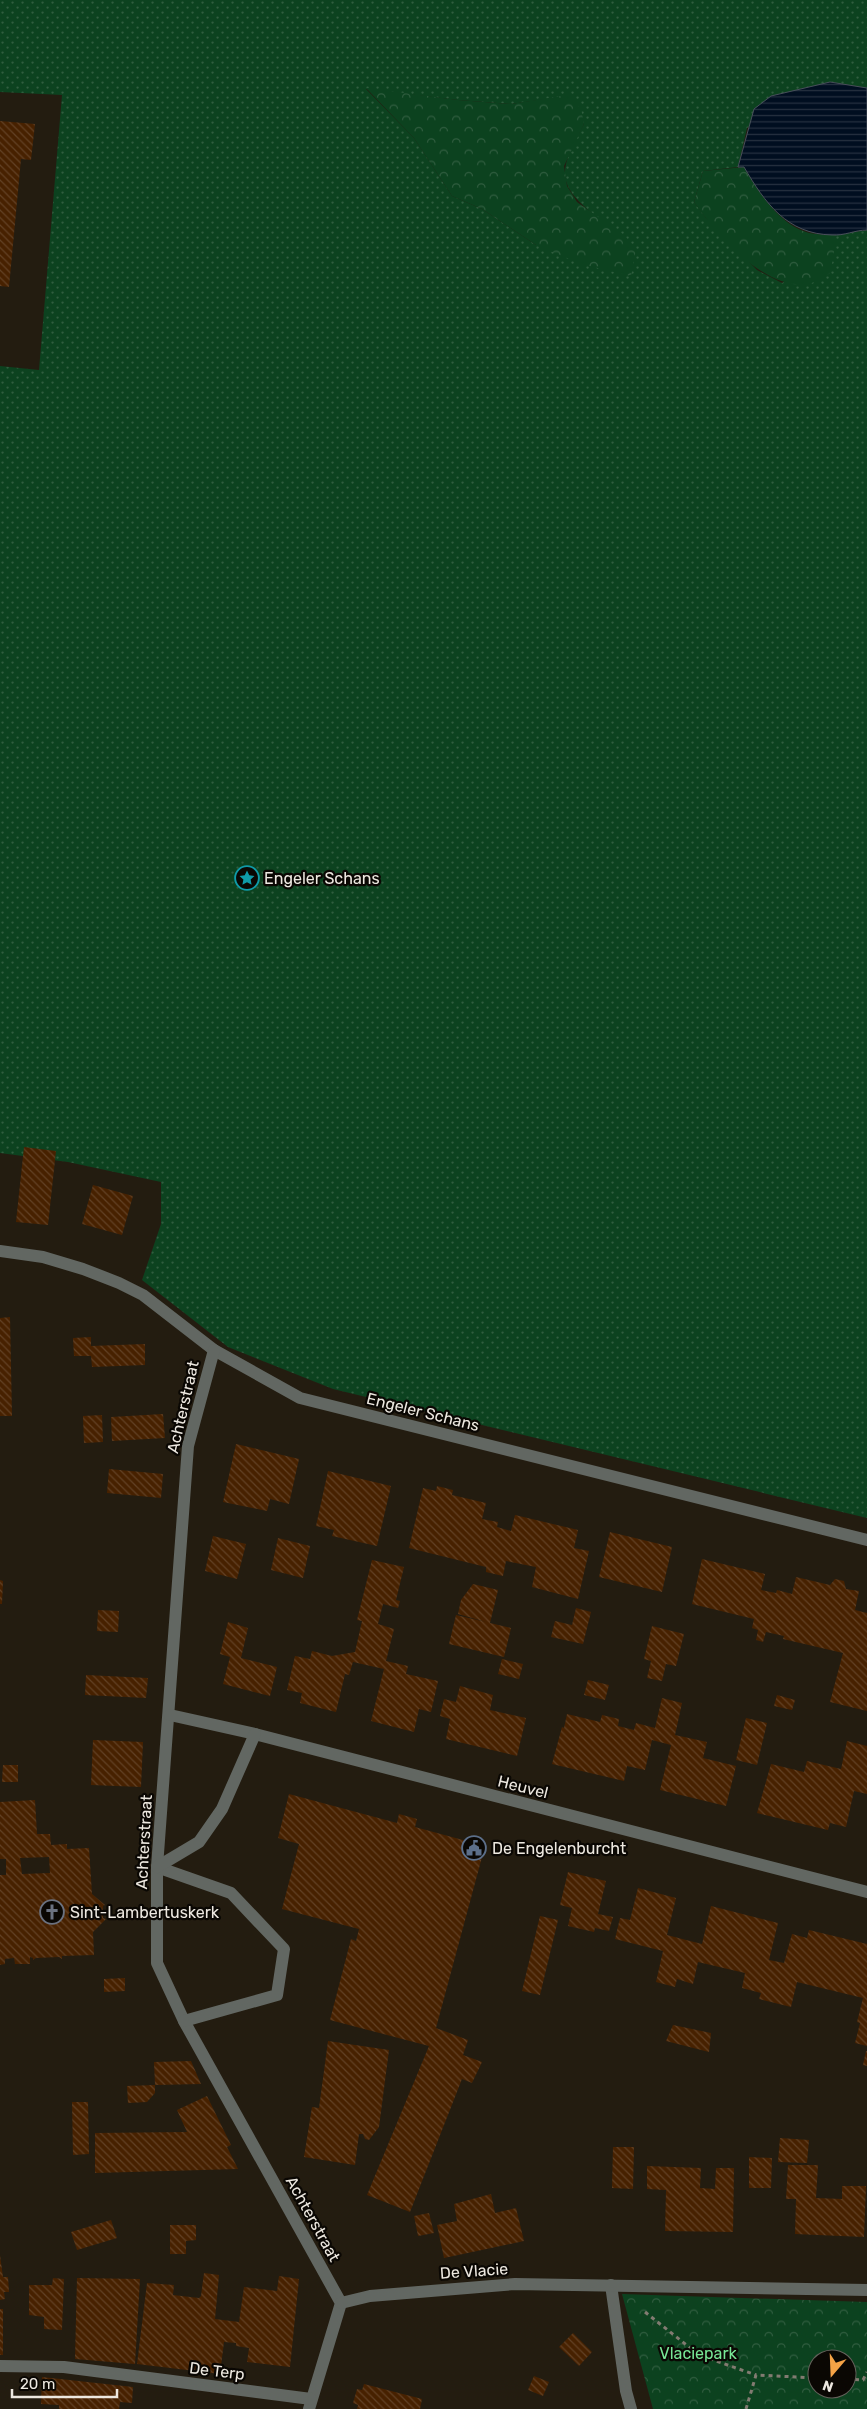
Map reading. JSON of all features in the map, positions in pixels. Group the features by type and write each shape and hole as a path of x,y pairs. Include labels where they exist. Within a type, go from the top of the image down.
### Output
{"street":[{"name":"Engeler Schans","path":"0,1251 43,1258 83,1269 120,1283 143,1295 214,1350 300,1398 867,1540"},
{"name":"Achterstraat","path":"214,1350 188,1446 170,1715 157,1867 157,1963 184,2021 341,2303"},
{"name":"Heuvel","path":"170,1715 255,1734 867,1892"},
{"path":"157,1867 198,1842 222,1809 255,1734"},
{"path":"157,1867 231,1894 284,1948 277,1995 184,2021"},
{"name":"De Vlacie","path":"341,2303 370,2296 514,2284 867,2290"},
{"path":"611,2285 626,2391 631,2409"},
{"path":"310,2404 341,2303"},
{"name":"De Terp","path":"0,2366 64,2367 310,2404"}],"path":[{"path":"611,2285 699,2355 756,2375 807,2378"},
{"path":"857,2380 863,2380 867,2372"},
{"path":"746,2409 756,2375"}],"green space":[{"path":"0,0 867,0 867,88 830,82 802,90 747,128 738,167 703,171 694,202 706,218 757,270 782,283 834,254 834,235 867,230 867,1518 333,1389 228,1347 142,1280 161,1224 161,1182 68,1162 0,1153 0,366 39,370 62,95 0,92","holes":["366,89 511,104 568,96 584,124 566,164 565,175 567,184 573,194 597,217 536,245 482,209 452,196 414,138"]},
{"path":"366,88 458,100 511,104 568,95 581,109 584,124 564,166 567,186 577,202 624,235 636,249 631,276 581,264 536,245 482,209 452,196 414,138"},
{"path":"744,167 762,196 786,221 796,228 809,233 834,235 834,254 830,273 809,284 793,284 776,279 744,258 703,215 694,202 703,171"},
{"name":"Vlaciepark","path":"622,2294 867,2302 867,2409 653,2409"}],"water":[{"path":"830,82 867,88 867,230 836,235 816,233 790,223 769,204 744,167 738,167 754,109 771,96"}],"building":[{"path":"0,121 35,124 31,160 21,159 9,287 0,286"},
{"path":"24,1147 56,1151 48,1225 16,1222"},
{"path":"93,1185 133,1196 122,1235 82,1224"},
{"path":"10,1317 12,1416 0,1416 0,1318"},
{"path":"91,1337 91,1346 145,1344 145,1365 92,1367 91,1356 74,1356 73,1338"},
{"path":"163,1414 165,1438 112,1441 111,1417"},
{"path":"102,1415 103,1442 84,1443 83,1416"},
{"path":"236,1444 299,1459 289,1504 270,1499 267,1511 223,1502"},
{"path":"109,1469 163,1474 161,1498 107,1493"},
{"path":"328,1471 391,1486 377,1546 332,1536 334,1530 316,1526"},
{"path":"437,1486 453,1490 452,1495 486,1503 482,1519 498,1522 497,1527 511,1531 515,1515 578,1530 574,1548 589,1551 578,1599 532,1587 536,1567 506,1561 503,1576 486,1572 486,1567 409,1548 423,1488 436,1491"},
{"path":"610,1532 672,1547 662,1592 599,1577"},
{"path":"213,1536 246,1544 237,1579 205,1571"},
{"path":"278,1538 310,1546 303,1578 271,1570"},
{"path":"702,1559 765,1574 761,1590 776,1593 777,1590 792,1594 796,1577 830,1585 835,1579 844,1581 846,1589 859,1591 855,1610 867,1613 867,1711 830,1702 843,1653 783,1639 784,1636 766,1632 763,1642 756,1640 758,1630 752,1628 754,1619 692,1604"},
{"path":"372,1560 404,1567 396,1600 400,1601 398,1608 383,1604 378,1624 394,1629 386,1661 408,1666 406,1674 438,1681 431,1712 419,1709 414,1732 371,1721 384,1669 353,1662 349,1675 345,1674 336,1712 300,1703 302,1693 287,1690 295,1656 310,1659 312,1651 332,1656 355,1652 362,1621 357,1620"},
{"path":"0,1580 3,1581 2,1604 0,1604"},
{"path":"473,1584 498,1590 490,1623 511,1628 504,1657 449,1644 456,1615 486,1622 458,1614 461,1600"},
{"path":"576,1608 591,1612 583,1644 551,1637 555,1621 572,1625"},
{"path":"98,1610 119,1611 118,1632 97,1631"},
{"path":"228,1622 248,1628 241,1658 277,1667 270,1696 223,1684 230,1657 220,1654"},
{"path":"652,1626 684,1634 676,1666 666,1664 662,1681 647,1678 651,1661 644,1659"},
{"path":"502,1659 523,1664 519,1679 498,1674"},
{"path":"86,1675 148,1678 146,1698 85,1695"},
{"path":"588,1680 609,1685 605,1700 584,1695"},
{"path":"460,1686 493,1695 490,1710 526,1718 517,1756 446,1739 450,1719 440,1716 444,1699 456,1702"},
{"path":"777,1695 795,1700 792,1710 774,1706"},
{"path":"662,1698 682,1703 675,1735 707,1742 703,1758 736,1766 726,1806 660,1790 671,1745 652,1740 645,1770 627,1766 624,1781 552,1764 567,1714 600,1722 602,1715 619,1719 618,1726 634,1730 636,1723 655,1728"},
{"path":"746,1718 767,1723 757,1765 736,1760"},
{"path":"93,1740 143,1742 141,1787 91,1785"},
{"path":"847,1741 867,1746 867,1794 854,1791 846,1827 830,1823 828,1830 757,1813 771,1764 804,1772 807,1761 841,1769"},
{"path":"3,1765 18,1765 18,1782 2,1782"},
{"name":"De Engelenburcht","path":"289,1794 397,1823 399,1814 417,1819 415,1827 485,1846 436,2028 468,2040 463,2055 482,2062 472,2083 462,2079 410,2212 367,2195 429,2046 330,2020 351,1939 356,1941 359,1929 282,1909 299,1844 278,1838"},
{"name":"Sint-Lambertuskerk","path":"35,1800 37,1834 50,1834 51,1845 67,1844 67,1849 89,1848 92,1894 105,1905 103,1906 103,1918 106,1919 93,1932 94,1955 62,1956 62,1959 59,1957 36,1958 33,1960 30,1957 30,1964 15,1964 14,1958 5,1959 5,1964 0,1965 0,1875 6,1875 6,1859 0,1859 0,1802","holes":["49,1857 50,1873 22,1874 20,1858"]},
{"path":"568,1872 606,1881 598,1914 613,1917 609,1931 595,1928 594,1932 568,1926 572,1908 560,1905"},
{"path":"638,1888 676,1898 667,1935 702,1944 711,1906 778,1923 769,1960 784,1963 792,1934 807,1938 809,1930 867,1944 867,2046 855,2043 860,2023 857,2022 863,1998 797,1982 791,2007 759,1999 761,1993 742,1988 745,1973 698,1962 693,1984 677,1979 675,1987 656,1982 663,1951 615,1939 620,1918 630,1920"},
{"path":"540,1916 558,1920 540,1995 522,1991"},
{"path":"125,1978 125,1991 104,1992 104,1979"},
{"path":"673,2025 711,2033 709,2052 666,2041"},
{"path":"328,2041 389,2050 379,2127 369,2140 365,2139 363,2134 359,2134 355,2165 304,2157 312,2107 319,2108"},
{"path":"867,2051 867,2066 863,2065"},
{"path":"191,2061 201,2084 155,2085 154,2062"},
{"path":"155,2085 155,2093 147,2102 128,2103 127,2086"},
{"path":"207,2096 231,2145 227,2147 238,2169 95,2173 95,2133 187,2132 177,2110"},
{"path":"72,2102 88,2102 89,2154 73,2155"},
{"path":"780,2138 809,2140 807,2163 778,2162"},
{"path":"613,2147 634,2147 633,2189 612,2188"},
{"path":"749,2157 772,2158 771,2188 749,2188"},
{"path":"788,2165 818,2165 816,2198 842,2199 842,2186 866,2186 864,2237 795,2234 796,2199 786,2199"},
{"path":"647,2166 701,2168 700,2188 715,2189 716,2168 734,2168 733,2232 665,2231 666,2190 647,2189"},
{"path":"491,2194 495,2213 516,2208 524,2241 444,2258 437,2225 457,2221 454,2204"},
{"path":"429,2213 434,2233 418,2236 414,2216"},
{"path":"111,2220 117,2238 77,2250 71,2232"},
{"path":"170,2225 196,2225 196,2240 186,2241 186,2254 170,2254"},
{"path":"0,2255 3,2277 8,2277 9,2292 4,2292 5,2299 0,2300"},
{"path":"204,2273 219,2275 215,2319 239,2322 244,2287 277,2291 279,2276 299,2279 290,2367 247,2362 249,2348 236,2346 236,2343 224,2342 220,2374 137,2364 147,2283 174,2285 173,2295 199,2298 201,2296"},
{"path":"53,2278 64,2279 62,2330 44,2329 44,2317 29,2315 29,2285 52,2285"},
{"path":"77,2278 140,2279 135,2364 75,2359"},
{"path":"0,2309 3,2309 3,2355 0,2355"},
{"path":"573,2333 592,2352 579,2366 559,2347"},
{"path":"534,2376 549,2382 543,2396 528,2390"},
{"path":"42,2377 133,2387 132,2403 120,2402 119,2409 59,2409 59,2405 41,2404"},
{"path":"364,2384 422,2399 420,2409 357,2409 358,2405 353,2403 357,2389 362,2390"}],"place":[{"name":"Engeler Schans","path":"247,878"},
{"name":"De Engelenburcht","path":"474,1848"},
{"name":"Sint-Lambertuskerk","path":"52,1912"}]}
